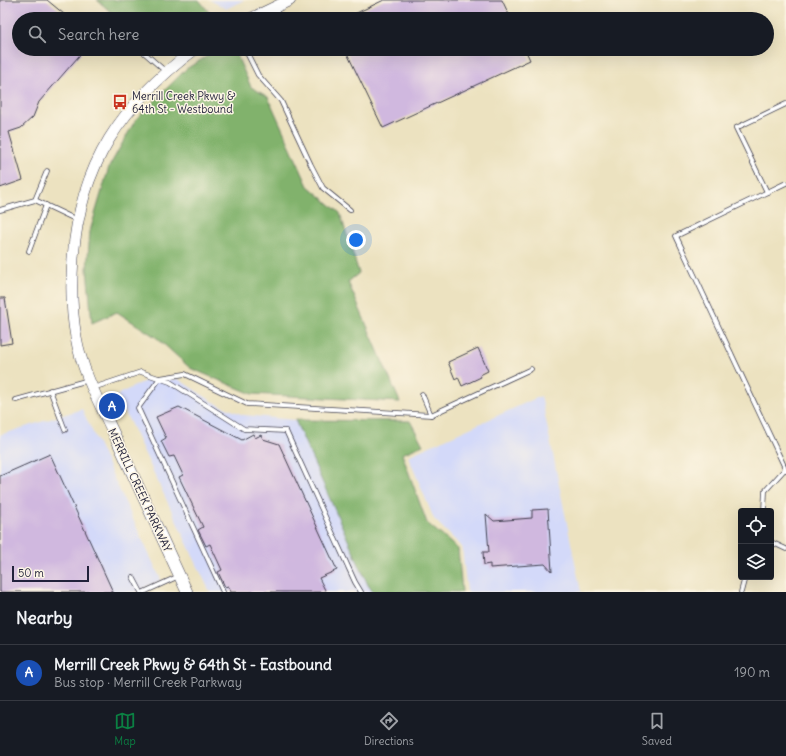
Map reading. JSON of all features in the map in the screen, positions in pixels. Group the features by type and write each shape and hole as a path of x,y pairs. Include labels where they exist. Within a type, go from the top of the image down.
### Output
{"street":[{"path":"265,12 290,0"},
{"name":"MERRILL CREEK PARKWAY","path":"186,56 152,85 120,120 105,144 80,206 77,220 71,281 72,309 76,338 91,384 187,592"}],"lane":[{"path":"274,8 276,12"},
{"path":"148,56 166,72"},
{"path":"248,56 258,75 281,101 311,165 324,188 350,210"},
{"path":"767,192 736,128 786,104"},
{"path":"35,200 48,171"},
{"path":"764,508 764,491 786,470 676,236 786,183"},
{"path":"0,210 35,200 77,220"},
{"path":"29,251 46,205"},
{"path":"223,592 138,408 160,378 185,374 247,404 431,415 531,368"},
{"path":"16,400 50,390 91,384 140,372 170,382 244,429 286,431 355,582 361,592"},
{"path":"50,390 65,430"},
{"path":"422,394 431,415"},
{"path":"774,543 786,549"},
{"path":"144,592 179,576"},
{"path":"134,577 141,592"},
{"path":"741,592 744,580"}],"shaded area":[{"path":"210,0 244,0 226,9"},
{"path":"178,379 215,403 243,415 295,420 368,585 373,592 210,592 117,395 145,381"},
{"path":"541,396 581,592 467,592 462,547 434,519 408,456"},
{"path":"82,409 161,580 135,592 0,592 0,435"}],"green space":[{"path":"97,0 199,0 209,12 111,12"},
{"path":"207,56 237,56 251,87 268,97 308,186 340,213 359,273 348,282 400,402 252,394 190,368 157,338 117,312 92,323 87,269 90,231 109,167 136,119 186,69"},
{"path":"295,420 410,421 423,445 402,454 427,523 458,549 462,592 373,592 368,585"}],"building":[{"path":"0,0 47,0 62,12 12,12 12,56 79,56 39,102 33,117 21,128 9,132 23,180 0,188"},
{"path":"384,0 502,0 508,12 359,12"},
{"path":"348,56 528,56 530,60 383,128"},
{"path":"0,298 5,298 12,343 0,345"},
{"path":"478,348 488,371 480,375 481,377 462,386 458,377 455,379 448,362"},
{"path":"179,407 242,440 253,434 255,438 261,435 263,439 279,444 337,570 319,578 326,592 231,592 228,586 225,587 218,572 222,570 210,544 206,546 198,530 203,527 179,477 183,475 174,456 169,457 161,441 166,438 156,417"},
{"path":"50,454 113,592 0,592 0,476"},
{"path":"548,509 552,572 545,564 490,568 490,564 484,565 483,552 489,552 486,514 494,521 532,518 532,510"}],"place":[{"name":"Merrill Creek Pkwy & 64th St - Westbound","path":"120,102"},
{"name":"Merrill Creek Pkwy & 64th St - Eastbound","path":"112,406"}]}
